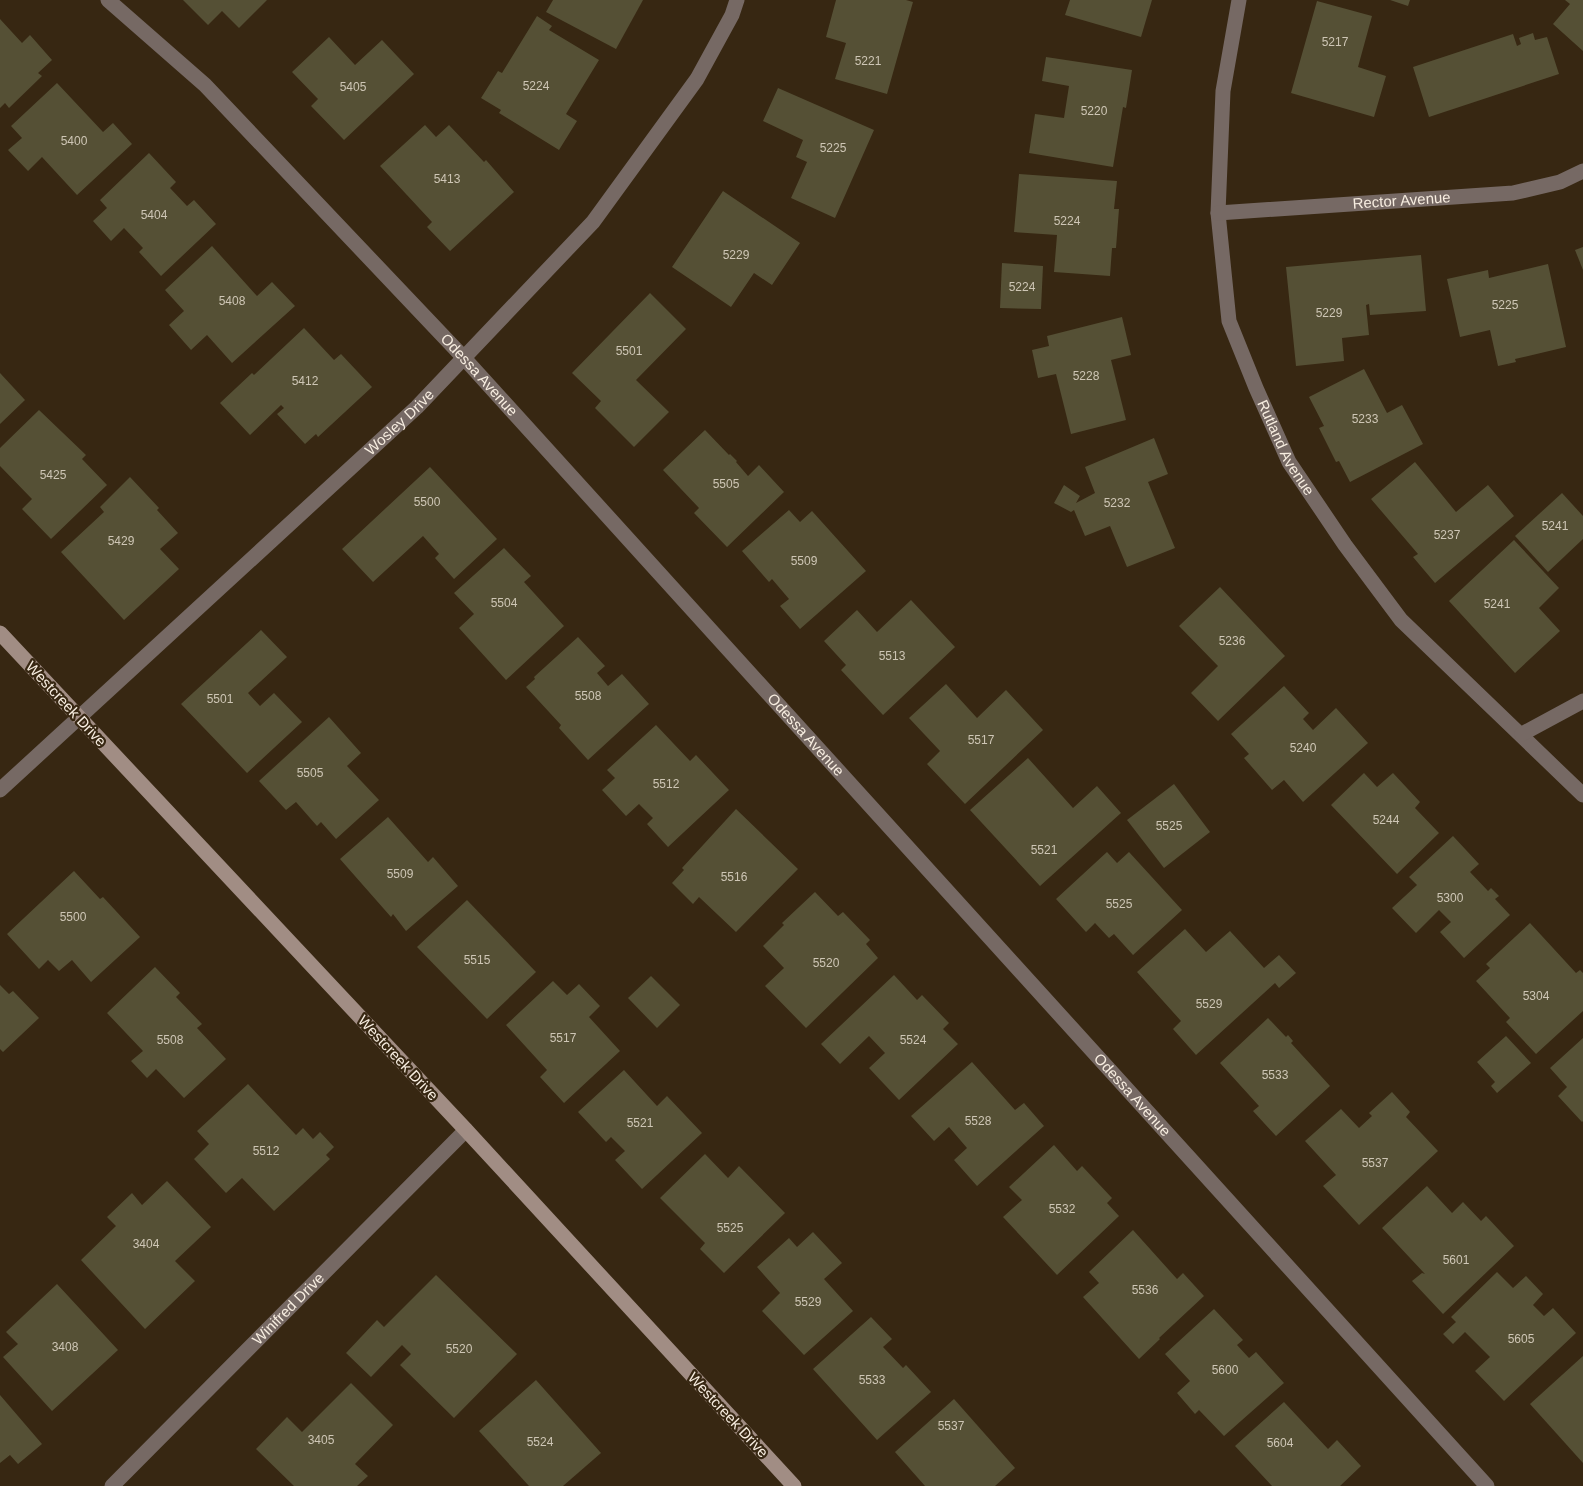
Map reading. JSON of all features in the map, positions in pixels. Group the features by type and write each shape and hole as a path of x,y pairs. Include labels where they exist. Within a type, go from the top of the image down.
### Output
{"street":[{"name":"Odessa Avenue","path":"108,0 205,86 464,358 1487,1486"},
{"name":"Wosley Drive","path":"0,790 417,407 593,222 697,79 732,15 737,0"},
{"name":"Rutland Avenue","path":"1239,0 1223,91 1218,213 1229,321 1256,388 1289,462 1401,620 1583,795"},
{"name":"Rector Avenue","path":"1218,213 1513,193 1560,182 1583,171"},
{"name":"Westcreek Drive","path":"0,633 466,1130 794,1486"},
{"path":"1522,734 1583,701"},
{"name":"Winifred Drive","path":"112,1486 466,1130"}],"building":[{"path":"183,0 267,0 239,28 222,11 208,25"},
{"path":"553,0 643,0 616,49 546,12"},
{"path":"836,0 906,0 913,2 887,94 835,79 846,43 826,37"},
{"path":"1070,0 1152,0 1141,37 1065,15"},
{"path":"1390,0 1410,0 1408,6"},
{"path":"1565,0 1583,0 1583,51 1553,24 1570,4"},
{"path":"1317,1 1372,16 1358,67 1386,76 1374,117 1291,93"},
{"path":"537,16 552,26 549,30 599,60 566,114 577,121 559,150 499,113 501,110 481,98 498,71 502,73"},
{"path":"0,19 22,43 30,35 52,60 38,73 42,76 9,108 5,103 0,108"},
{"path":"1533,33 1535,40 1547,37 1559,74 1429,117 1413,67 1513,34 1517,46 1521,44 1519,38"},
{"path":"329,37 355,65 382,40 414,74 344,140 311,106 318,99 292,72"},
{"path":"1046,57 1132,70 1113,167 1029,153 1035,114 1064,118 1069,86 1042,81"},
{"path":"57,83 103,132 113,123 132,144 77,195 42,157 28,171 8,150 22,138 11,126"},
{"path":"778,88 874,130 835,218 791,198 807,162 796,157 803,140 763,121"},
{"path":"425,125 436,137 449,125 484,162 486,160 514,192 450,251 427,227 432,222 380,166"},
{"path":"149,153 176,182 170,188 187,206 194,200 216,224 161,276 139,252 143,248 124,228 111,241 93,221 107,208 100,200"},
{"path":"1019,174 1117,181 1114,209 1119,209 1116,248 1112,248 1110,276 1054,272 1057,235 1014,232"},
{"path":"723,191 800,243 772,285 754,273 731,307 672,267"},
{"path":"212,246 257,296 272,282 295,306 232,363 207,335 191,350 169,325 184,311 165,290"},
{"path":"1583,247 1583,270 1575,250"},
{"path":"1421,255 1426,311 1370,315 1369,304 1366,305 1369,335 1342,338 1344,361 1296,366 1286,267"},
{"path":"1002,263 1043,266 1041,309 1000,308"},
{"path":"1548,264 1566,347 1515,359 1516,362 1498,366 1490,330 1460,337 1447,279 1488,270 1489,278"},
{"path":"650,293 686,329 636,380 669,412 634,447 595,408 601,401 572,373"},
{"path":"1122,317 1131,355 1111,360 1126,420 1071,434 1056,374 1038,378 1032,350 1049,346 1047,336"},
{"path":"304,328 334,360 341,354 372,387 318,437 316,434 305,444 277,414 284,408 281,405 250,435 220,403"},
{"path":"1364,369 1387,413 1402,405 1423,444 1350,482 1339,461 1336,462 1319,428 1324,426 1309,397"},
{"path":"0,373 25,400 0,424"},
{"path":"39,410 86,455 82,459 107,485 51,539 22,509 32,499 0,466 0,448"},
{"path":"705,430 737,461 748,476 759,465 784,492 727,547 694,513 699,508 663,470"},
{"path":"1154,438 1168,474 1148,482 1175,548 1127,567 1110,526 1085,536 1074,510 1071,512 1054,503 1064,485 1080,496 1076,503 1095,493 1085,467"},
{"path":"1415,462 1456,512 1488,485 1514,516 1435,583 1413,557 1418,554 1371,499"},
{"path":"430,467 497,539 454,579 435,558 439,554 423,536 373,582 342,549"},
{"path":"130,477 159,508 157,510 178,533 160,549 179,569 124,620 61,552 104,512 100,507"},
{"path":"1562,493 1583,516 1583,539 1548,572 1515,536"},
{"path":"789,510 800,522 812,511 866,571 800,629 780,606 789,599 772,579 769,582 742,551"},
{"path":"1514,540 1559,588 1539,608 1560,631 1515,673 1449,601"},
{"path":"504,548 531,576 524,582 564,626 506,680 459,628 474,614 454,593"},
{"path":"1220,587 1285,656 1218,721 1191,693 1218,666 1179,626"},
{"path":"911,600 955,647 883,715 841,670 846,665 824,641 857,610 877,632"},
{"path":"261,630 287,657 248,693 260,706 274,693 302,722 247,773 181,704"},
{"path":"578,637 605,666 597,673 608,686 622,674 649,704 588,760 559,728 561,725 526,687"},
{"path":"946,684 977,718 1006,690 1043,730 965,804 927,764 940,751 909,718"},
{"path":"1284,686 1309,713 1303,719 1313,730 1336,708 1368,743 1303,802 1284,780 1272,790 1244,758 1249,754 1231,734"},
{"path":"329,717 361,753 347,766 379,800 336,839 321,822 317,826 296,802 286,810 259,781"},
{"path":"656,725 690,761 696,755 729,790 668,847 647,824 653,818 639,804 626,816 602,790 615,778 607,770"},
{"path":"1028,758 1073,808 1097,786 1121,813 1040,886 970,810"},
{"path":"1364,773 1377,787 1393,773 1420,802 1415,808 1439,833 1397,874 1331,805"},
{"path":"1174,784 1210,832 1164,868 1127,820"},
{"path":"736,809 798,869 736,932 699,897 693,904 672,883 684,870 682,868"},
{"path":"388,817 428,862 433,857 458,886 406,931 393,914 391,917 340,859"},
{"path":"1453,836 1479,864 1470,872 1488,891 1491,888 1499,896 1495,899 1510,915 1464,958 1440,932 1451,922 1439,910 1416,933 1392,908 1417,885 1409,877"},
{"path":"1107,852 1117,863 1129,852 1182,910 1133,955 1114,934 1109,938 1095,923 1086,932 1056,899"},
{"path":"74,871 100,899 103,897 140,937 91,982 72,960 59,971 48,960 39,969 7,934"},
{"path":"815,892 838,916 843,912 870,940 866,944 878,958 806,1028 765,986 784,968 763,946 784,925 782,923"},
{"path":"467,900 536,972 487,1019 417,947"},
{"path":"1530,923 1576,973 1580,970 1583,973 1583,1011 1536,1054 1506,1022 1510,1018 1476,981 1490,968 1486,964"},
{"path":"1185,929 1206,952 1230,931 1264,968 1279,955 1296,973 1279,988 1275,983 1196,1055 1173,1029 1181,1021 1137,972"},
{"path":"155,967 180,993 176,997 202,1024 197,1028 226,1059 184,1098 156,1069 147,1078 131,1061 143,1051 107,1013"},
{"path":"894,975 917,1000 922,995 949,1023 943,1029 958,1044 899,1100 869,1068 885,1053 869,1036 840,1064 821,1044"},
{"path":"651,976 680,1005 657,1028 628,998"},
{"path":"553,981 567,995 579,984 600,1006 589,1017 620,1051 564,1103 540,1077 547,1070 506,1025"},
{"path":"0,985 9,994 13,991 39,1018 3,1052 0,1049"},
{"path":"1268,1018 1286,1037 1288,1035 1293,1041 1291,1043 1330,1086 1276,1136 1253,1111 1259,1106 1220,1063"},
{"path":"1506,1036 1531,1063 1497,1093 1491,1086 1495,1082 1477,1062"},
{"path":"1583,1038 1582,1122 1558,1096 1567,1087 1550,1068"},
{"path":"972,1062 1015,1110 1024,1103 1044,1126 977,1186 954,1160 967,1148 949,1127 934,1141 911,1116"},
{"path":"624,1070 657,1106 667,1096 702,1133 642,1189 615,1160 625,1151 611,1137 606,1142 578,1112"},
{"path":"248,1084 296,1135 303,1128 313,1139 320,1132 334,1147 326,1155 330,1159 274,1211 242,1178 226,1193 194,1159 209,1144 197,1131"},
{"path":"1392,1092 1410,1112 1406,1117 1438,1151 1359,1225 1323,1186 1336,1175 1305,1141 1341,1109 1359,1128 1372,1116 1369,1113"},
{"path":"1054,1145 1077,1171 1082,1166 1112,1198 1107,1203 1119,1216 1057,1275 1003,1217 1022,1200 1009,1187"},
{"path":"705,1154 728,1178 739,1166 785,1213 724,1273 700,1249 705,1243 660,1198"},
{"path":"167,1181 211,1227 175,1261 195,1281 145,1329 81,1260 116,1226 107,1217 132,1193 142,1205"},
{"path":"1427,1186 1452,1213 1463,1202 1481,1221 1486,1216 1514,1246 1443,1314 1412,1281 1422,1273 1425,1274 1382,1228"},
{"path":"1133,1230 1177,1279 1183,1273 1204,1296 1139,1359 1083,1297 1099,1283 1089,1272"},
{"path":"813,1232 842,1263 824,1279 853,1311 804,1355 762,1311 780,1293 757,1267 789,1238 797,1247"},
{"path":"1497,1272 1513,1288 1526,1276 1543,1294 1533,1305 1544,1316 1553,1308 1576,1333 1504,1401 1475,1371 1490,1357 1465,1332 1453,1344 1443,1334 1456,1322 1451,1317"},
{"path":"436,1275 517,1354 454,1418 400,1365 411,1354 402,1345 371,1377 346,1353 377,1320 384,1327"},
{"path":"57,1284 118,1350 52,1411 3,1357 18,1344 6,1332"},
{"path":"1214,1309 1243,1340 1237,1345 1249,1358 1256,1352 1284,1383 1224,1436 1199,1410 1195,1414 1177,1393 1190,1381 1165,1354"},
{"path":"871,1317 892,1339 883,1347 903,1368 906,1365 931,1392 877,1440 813,1369"},
{"path":"1583,1356 1583,1463 1530,1404"},
{"path":"536,1380 601,1453 563,1486 529,1486 479,1431"},
{"path":"351,1383 393,1425 355,1464 368,1476 357,1486 294,1486 256,1449 287,1417 302,1432"},
{"path":"0,1395 42,1444 18,1464 10,1455 0,1463"},
{"path":"954,1399 1015,1468 995,1486 925,1486 895,1452"},
{"path":"1284,1402 1328,1449 1337,1440 1361,1466 1340,1486 1272,1486 1235,1446"}]}
